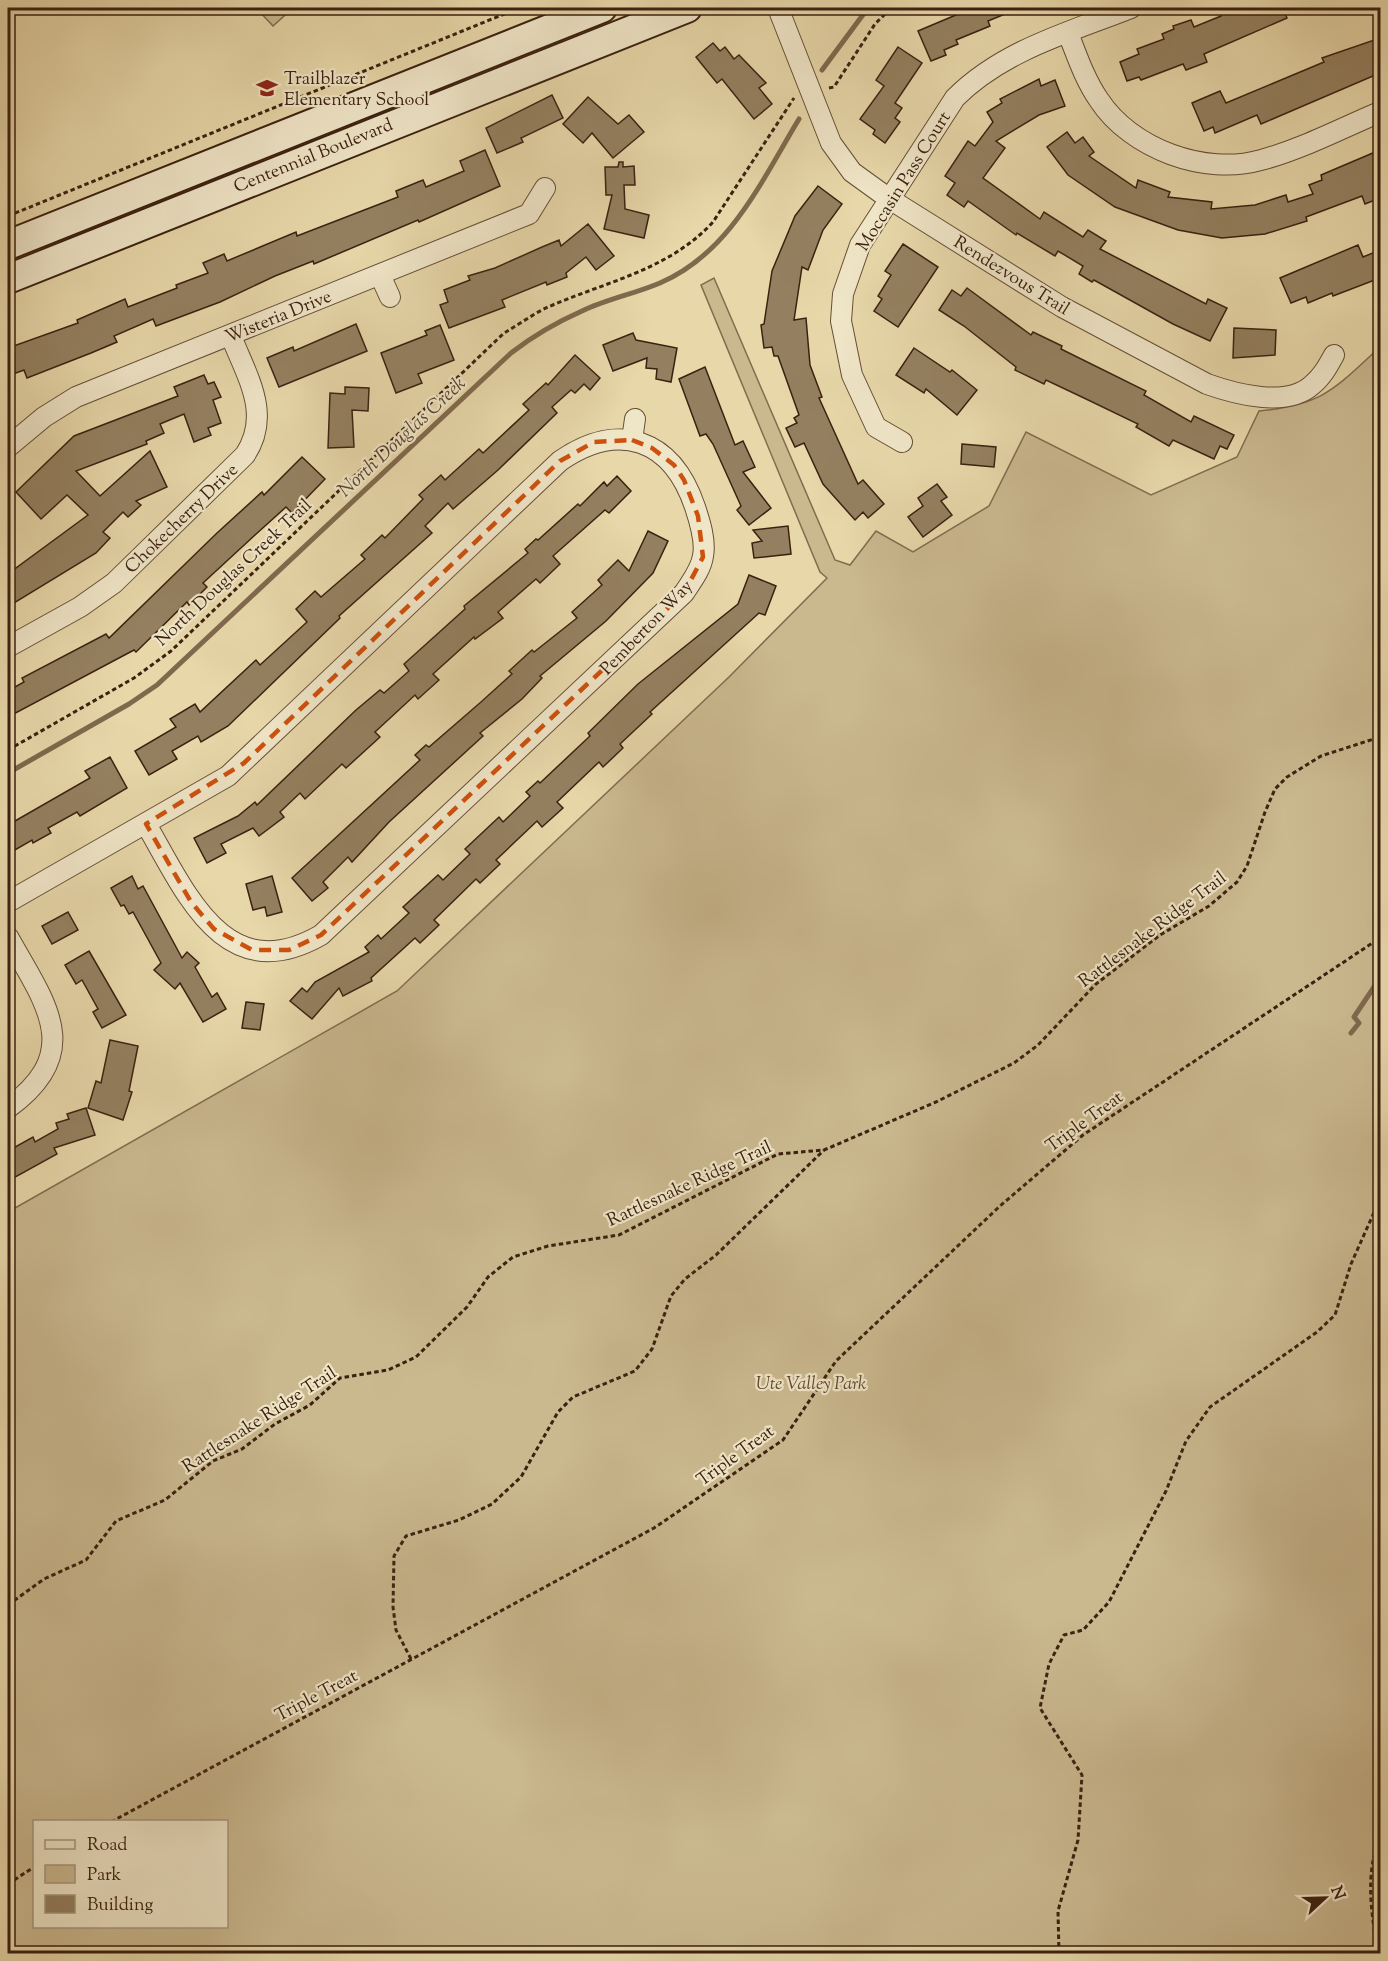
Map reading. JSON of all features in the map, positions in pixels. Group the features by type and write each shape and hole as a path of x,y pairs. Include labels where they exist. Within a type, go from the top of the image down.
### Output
{"main road":[{"name":"Centennial Boulevard","path":"8,245 602,8"},
{"name":"Centennial Boulevard","path":"8,279 687,8"}],"street":[{"name":"Rendezvous Trail","path":"777,8 839,157 852,172 888,198 1062,307 1207,384 1232,393 1281,396 1304,391 1323,374 1334,355"},
{"name":"Moccasin Pass Court","path":"902,442 876,427 852,375 841,321 843,294 856,253 888,198 955,98 967,86 999,62 1131,8"},
{"path":"1068,33 1087,80 1099,101 1114,118 1132,134 1150,145 1196,162 1241,164 1263,160 1380,112"},
{"name":"Wisteria Drive","path":"8,447 44,417 76,397 529,214 545,188"},
{"path":"380,275 390,297"},
{"name":"Chokecherry Drive","path":"8,646 80,607 114,583 245,455 258,429 259,412 231,336"},
{"path":"632,440 635,419"},
{"name":"Pemberton Way","path":"8,902 228,776 560,461 594,442 632,440 652,448 674,465 684,480 698,516 708,558 695,576 667,611 338,922 321,935 289,950 251,956 201,917 146,824"},
{"path":"8,937 45,1004 53,1036 55,1061 37,1084 8,1108"}],"path":[{"path":"8,216 519,8"},
{"path":"824,90 834,87 875,24 891,8"},
{"name":"North Douglas Creek Trail","path":"8,750 134,678 171,651 504,333 546,308 654,266 701,236 713,222 799,91"},
{"name":"Rattlesnake Ridge Trail","path":"8,1605 44,1579 86,1560 116,1521 165,1500 213,1461 242,1449 275,1424 310,1404 340,1378 388,1370 416,1357 467,1307 488,1277 513,1257 548,1246 619,1235 778,1154 824,1150 936,1102 1022,1057 1038,1045 1095,984 1160,935 1209,906 1237,882 1247,866 1264,812 1275,789 1287,777 1321,756 1380,737"},
{"name":"Triple Treat","path":"113,1820 654,1528 783,1440 836,1361 1000,1206 1083,1135 1380,938"},
{"path":"411,1659 396,1630 393,1607 394,1556 406,1536 459,1520 492,1504 500,1497 521,1477 558,1412 573,1397 635,1371 652,1349 671,1296 685,1279 716,1255 824,1150"},
{"path":"1059,1953 1058,1911 1078,1840 1082,1775 1040,1708 1049,1664 1064,1635 1083,1630 1109,1602 1166,1491 1186,1441 1210,1407 1317,1332 1335,1315 1351,1264 1380,1199"},
{"path":"1378,1953 1370,1899 1371,1874 1380,1838"},
{"path":"8,1884 33,1868"}],"highlighted area":[{"path":"632,440 652,448 674,465 684,480 698,516 703,557 684,593 321,935 289,950 252,950 214,929 191,902 146,824 244,763 560,461 594,442"}],"green space":[{"path":"256,8 293,8 273,26"},
{"name":"Ute Valley Park","path":"714,278 835,560 850,565 876,531 913,552 989,506 1026,432 1151,495 1237,457 1259,411 1314,399 1339,384 1380,347 1380,1953 8,1953 8,1212 397,991 729,677 827,578 820,572 701,285"}],"building":[{"path":"962,8 1020,8 988,21 990,26 956,40 958,44 944,50 946,55 931,61 918,31 963,12"},
{"path":"1228,8 1283,8 1287,18 1204,54 1207,62 1186,70 1183,64 1141,80 1139,77 1127,81 1120,62 1139,54 1137,49 1164,39 1162,34 1174,29 1173,26 1191,20 1194,27 1221,16 1219,11"},
{"path":"1380,38 1380,73 1261,124 1257,115 1215,133 1213,127 1204,131 1192,103 1220,91 1226,103 1324,62 1322,58"},
{"path":"713,43 720,51 725,47 734,59 739,55 766,83 759,88 772,104 754,119 722,79 717,83 696,57"},
{"path":"898,47 922,63 895,103 902,108 895,118 900,122 885,143 873,134 875,130 860,119 884,86 876,80"},
{"path":"1039,79 1041,86 1055,80 1065,106 1039,115 996,141 1005,148 983,178 1040,219 1044,212 1083,237 1088,230 1106,241 1100,249 1206,304 1208,299 1227,308 1210,341 1173,324 1094,280 1092,282 1079,274 1083,266 1058,251 1055,256 1017,233 1016,235 968,201 964,207 947,195 955,183 945,176 968,141 975,146 993,122 987,112 1002,103 1000,99"},
{"path":"552,95 563,118 521,138 523,142 497,153 486,128"},
{"path":"588,97 618,124 629,115 644,132 613,158 592,133 583,143 563,124"},
{"path":"1067,132 1075,143 1083,137 1094,152 1089,156 1136,188 1138,180 1170,192 1168,197 1212,202 1211,209 1255,205 1286,195 1288,202 1313,194 1309,185 1322,180 1321,175 1380,150 1380,198 1365,204 1362,196 1306,217 1307,221 1265,234 1222,238 1178,230 1115,207 1068,175 1047,147"},
{"path":"485,150 500,186 419,222 418,220 314,264 313,261 275,276 220,302 156,326 153,319 114,336 117,342 27,378 24,370 8,376 8,348 78,323 77,320 125,299 128,307 177,288 176,285 208,273 203,263 224,254 227,261 296,232 297,236 398,197 396,191 423,180 426,187 464,171 460,161"},
{"path":"619,162 623,162 623,167 634,166 635,185 624,185 625,209 649,215 644,238 604,229 612,195 606,195 605,167 618,167"},
{"path":"818,186 842,204 823,230 808,270 802,267 794,320 806,318 810,365 822,397 819,398 858,484 863,480 884,504 868,518 863,512 855,520 823,484 804,443 795,447 786,428 797,423 794,418 799,415 778,356 774,356 772,347 764,348 761,325 764,324 772,271 795,216"},
{"path":"588,224 614,256 596,270 586,257 566,273 567,277 547,285 546,282 502,300 505,307 449,328 440,305 448,302 444,290 470,280 468,276 495,268 559,240 561,246"},
{"path":"903,244 938,267 898,327 874,311 882,299 878,296 891,275 885,271"},
{"path":"1358,245 1363,257 1380,250 1380,278 1333,296 1332,293 1308,303 1306,297 1291,303 1280,278"},
{"path":"967,288 1031,335 1033,332 1062,346 1061,349 1146,391 1144,395 1191,422 1194,416 1234,435 1227,449 1220,446 1214,459 1173,440 1169,446 1136,427 1138,424 1046,380 1044,384 1015,370 1016,367 964,326 939,310 952,290 961,296"},
{"path":"356,324 367,351 279,387 267,358 293,347 294,351"},
{"path":"440,325 454,360 418,374 422,383 396,393 381,353 427,335 425,331"},
{"path":"1234,328 1276,330 1275,355 1233,358"},
{"path":"633,333 636,340 677,348 671,382 656,379 657,369 646,368 647,358 613,371 603,345"},
{"path":"914,348 950,372 952,370 977,390 957,415 926,389 924,393 896,375"},
{"path":"575,355 600,378 590,390 584,384 575,393 571,390 552,407 557,413 498,470 453,509 448,503 425,526 432,533 339,616 340,618 228,726 201,742 198,736 172,751 177,759 149,775 135,751 176,727 170,719 195,704 200,712 256,660 260,665 307,622 296,609 315,591 321,597 365,559 361,555 382,535 385,538 423,499 419,495 441,475 445,480 479,449 483,453 529,410 523,404 546,383 548,385"},
{"path":"705,367 735,445 743,441 755,467 743,472 771,508 749,525 737,510 741,506 713,444 706,434 700,436 679,379"},
{"path":"204,375 208,384 214,382 221,397 213,400 221,423 208,428 211,435 194,442 184,414 160,424 164,433 146,441 147,444 76,471 100,496 150,451 167,487 136,501 141,505 128,517 123,512 103,532 110,538 96,553 14,603 8,592 8,574 88,515 67,495 41,519 16,492 74,436 178,396 174,387"},
{"path":"345,387 369,388 368,411 352,410 354,447 328,448 330,393 345,394"},
{"path":"962,444 996,447 994,467 961,464"},
{"path":"302,457 325,479 292,513 286,507 255,535 203,583 207,587 189,605 187,602 136,652 134,650 8,717 8,691 24,682 22,678 106,634 109,638 217,533 262,492 264,495"},
{"path":"617,476 631,491 609,513 605,510 553,556 560,564 540,583 536,579 498,612 503,618 475,639 474,637 433,674 439,680 418,699 415,695 375,732 380,737 346,768 342,764 305,799 300,793 280,812 284,817 259,836 253,828 221,844 226,853 207,863 194,838 238,816 255,802 257,805 356,710 380,690 384,693 409,671 404,664 465,609 464,606 528,553 525,549 578,504 580,506 604,482 607,486"},
{"path":"937,484 947,497 941,501 952,515 923,537 908,517 923,506 918,498"},
{"path":"788,526 791,554 754,558 752,543 762,541 753,530"},
{"path":"648,531 668,541 653,573 606,621 540,676 542,678 522,699 480,733 483,736 389,822 352,862 348,857 323,882 328,888 312,901 292,878 420,760 415,755 426,745 429,747 481,702 512,674 509,671 532,650 534,652 577,618 572,612 602,585 598,580 618,560 629,571"},
{"path":"749,575 776,586 765,615 759,613 650,712 652,714 620,744 623,748 603,767 599,762 557,802 563,808 542,827 537,821 496,860 500,864 480,883 476,879 434,920 439,925 420,943 415,938 371,978 372,981 343,996 339,988 312,1019 290,1001 302,988 307,992 315,982 369,952 365,947 378,935 381,939 409,913 403,907 438,875 443,880 470,854 465,849 499,817 503,822 530,796 526,792 538,781 540,783 590,736 588,733 638,684 738,604"},
{"path":"110,757 127,788 80,816 77,812 48,828 51,833 33,843 32,840 8,854 8,825 90,778 85,771"},
{"path":"132,876 138,889 143,886 182,958 187,952 199,963 195,967 212,997 217,993 226,1009 203,1022 180,983 175,989 154,970 161,963 133,912 129,914 124,905 121,906 111,888"},
{"path":"272,876 282,912 267,916 265,907 253,910 246,884"},
{"path":"68,912 78,930 52,944 42,926"},
{"path":"89,951 126,1015 102,1028 93,1012 98,1009 82,980 76,984 65,965"},
{"path":"246,1002 264,1004 260,1030 242,1028"},
{"path":"110,1040 138,1046 129,1091 132,1092 123,1120 88,1108 96,1081 101,1083"},
{"path":"86,1108 95,1135 54,1148 57,1154 8,1181 8,1151 33,1137 35,1142 58,1129 56,1123 69,1119 67,1114"}],"waterway":[{"name":"North Douglas Creek","path":"822,70 868,8"},
{"name":"North Douglas Creek","path":"8,773 129,704 157,685 519,347 545,330 582,311 660,283 685,270 706,253 742,213 799,119"},
{"path":"1351,1033 1359,1023 1354,1017 1380,978"}],"place":[{"name":"Trailblazer Elementary School","path":"267,88"}]}
